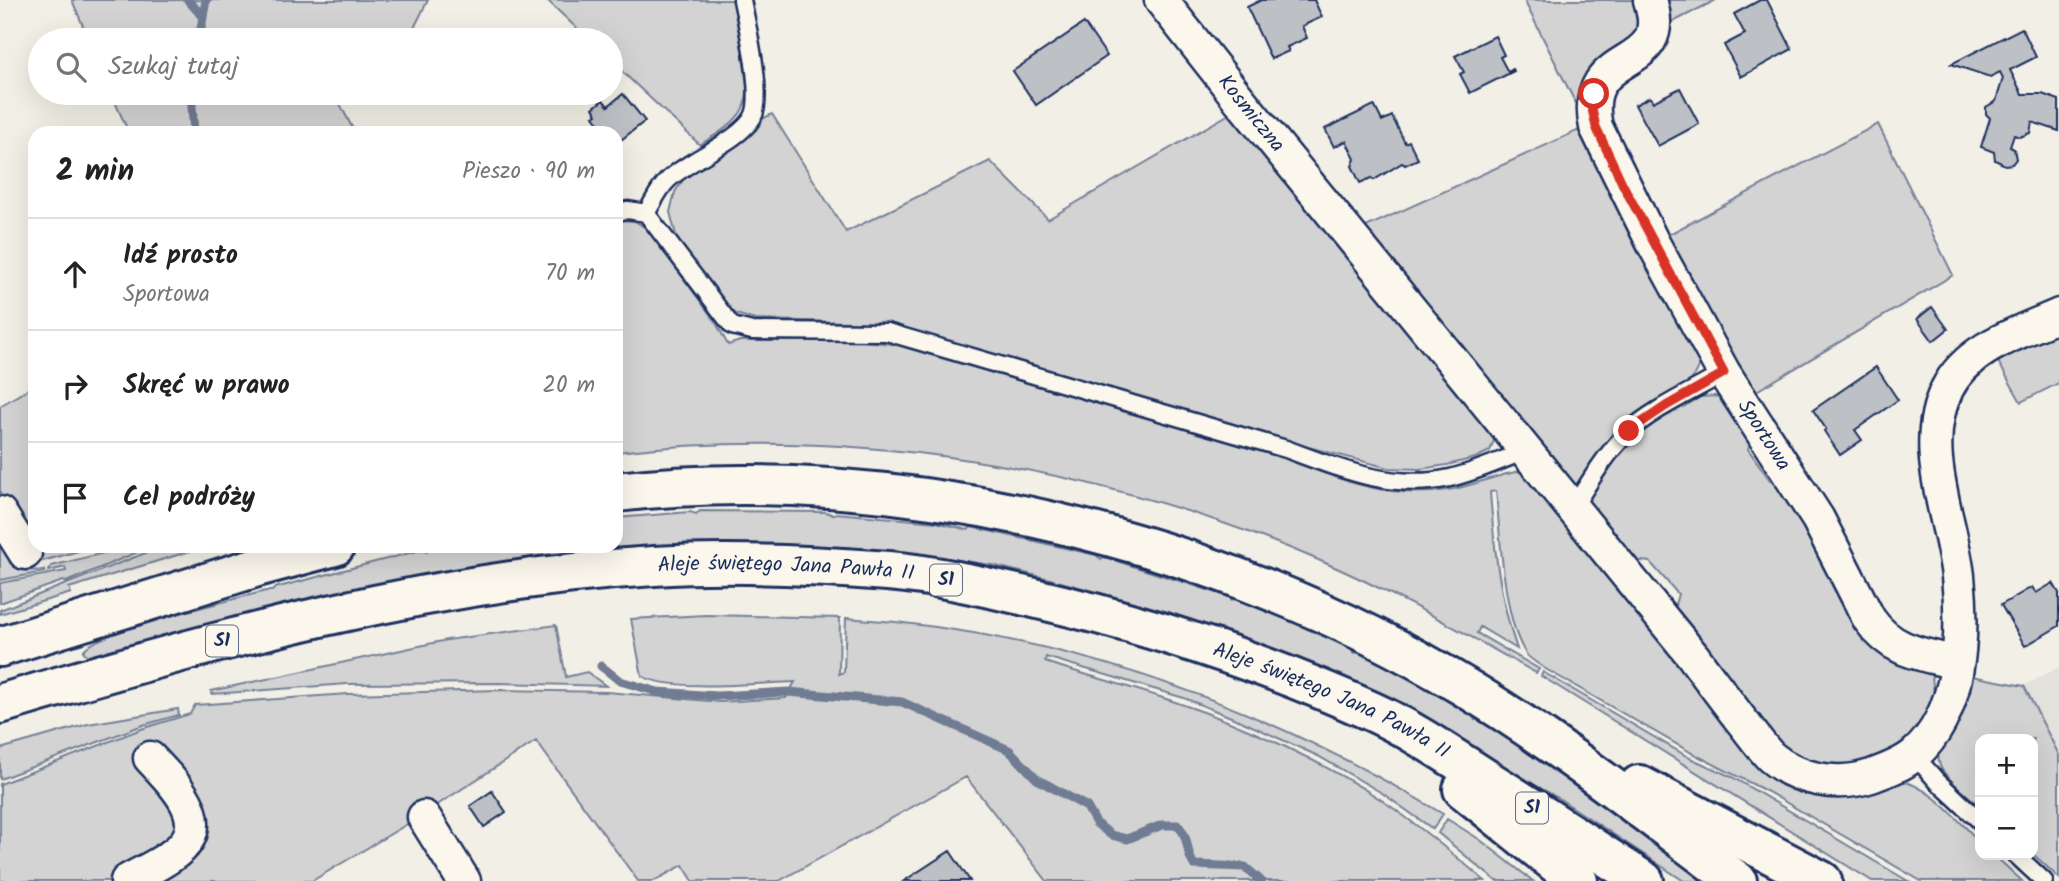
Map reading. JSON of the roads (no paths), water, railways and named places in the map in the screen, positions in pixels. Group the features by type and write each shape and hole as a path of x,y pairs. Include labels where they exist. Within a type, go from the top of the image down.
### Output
{"highway":[{"path":"623,491 746,484 827,487 996,511 1085,530 1165,553 1268,590 1357,629 1460,684 1535,731 1822,881"},
{"path":"0,647 309,553"},
{"name":"Aleje świętego Jana Pawła II","path":"0,704 205,646 347,610 447,590 655,566 765,565 892,571 995,589 1098,613 1183,638 1373,712 1420,737 1644,881"},
{"path":"1535,731 1737,881"},
{"path":"1420,737 1446,776 1578,881"}],"street":[{"name":"Kosmiczna","path":"1161,0 1527,450 1772,757 1805,776 1845,782 1890,769 1914,755"},
{"name":"Sportowa","path":"1650,0 1656,22 1654,34 1640,51 1608,72 1598,83 1592,109 1596,127 1623,185 1724,373 1818,519 1869,619 1878,632 1905,650 1957,663"},
{"path":"1914,755 1934,730 1948,704 1957,663 1960,619 1958,575 1938,475 1935,438 1941,405 1947,389 1970,359 1986,348 2059,314"},
{"path":"0,513 25,553"},
{"path":"127,881 174,854 190,835 192,823 189,807 182,794 150,758"},
{"path":"424,817 464,881"}],"lane":[{"path":"646,213 666,182 739,131 753,117 757,97 751,41 742,0"},
{"path":"623,211 646,213 732,326 752,331 887,332 1286,449 1350,473 1382,480 1421,482 1449,478 1527,450"},
{"path":"1573,508 1603,461 1629,431 1724,373"},
{"path":"1914,755 1975,816"},
{"path":"2021,860 2044,881"}],"waterway":[{"path":"188,0 203,17"},
{"path":"201,28 206,0"},
{"path":"192,105 193,126"},
{"path":"601,666 620,681 658,692 717,696 788,692 902,702 1009,750 1037,779 1087,807 1096,823 1111,835 1127,839 1162,825 1178,825 1185,836 1194,865 1245,867 1261,881"}]}
